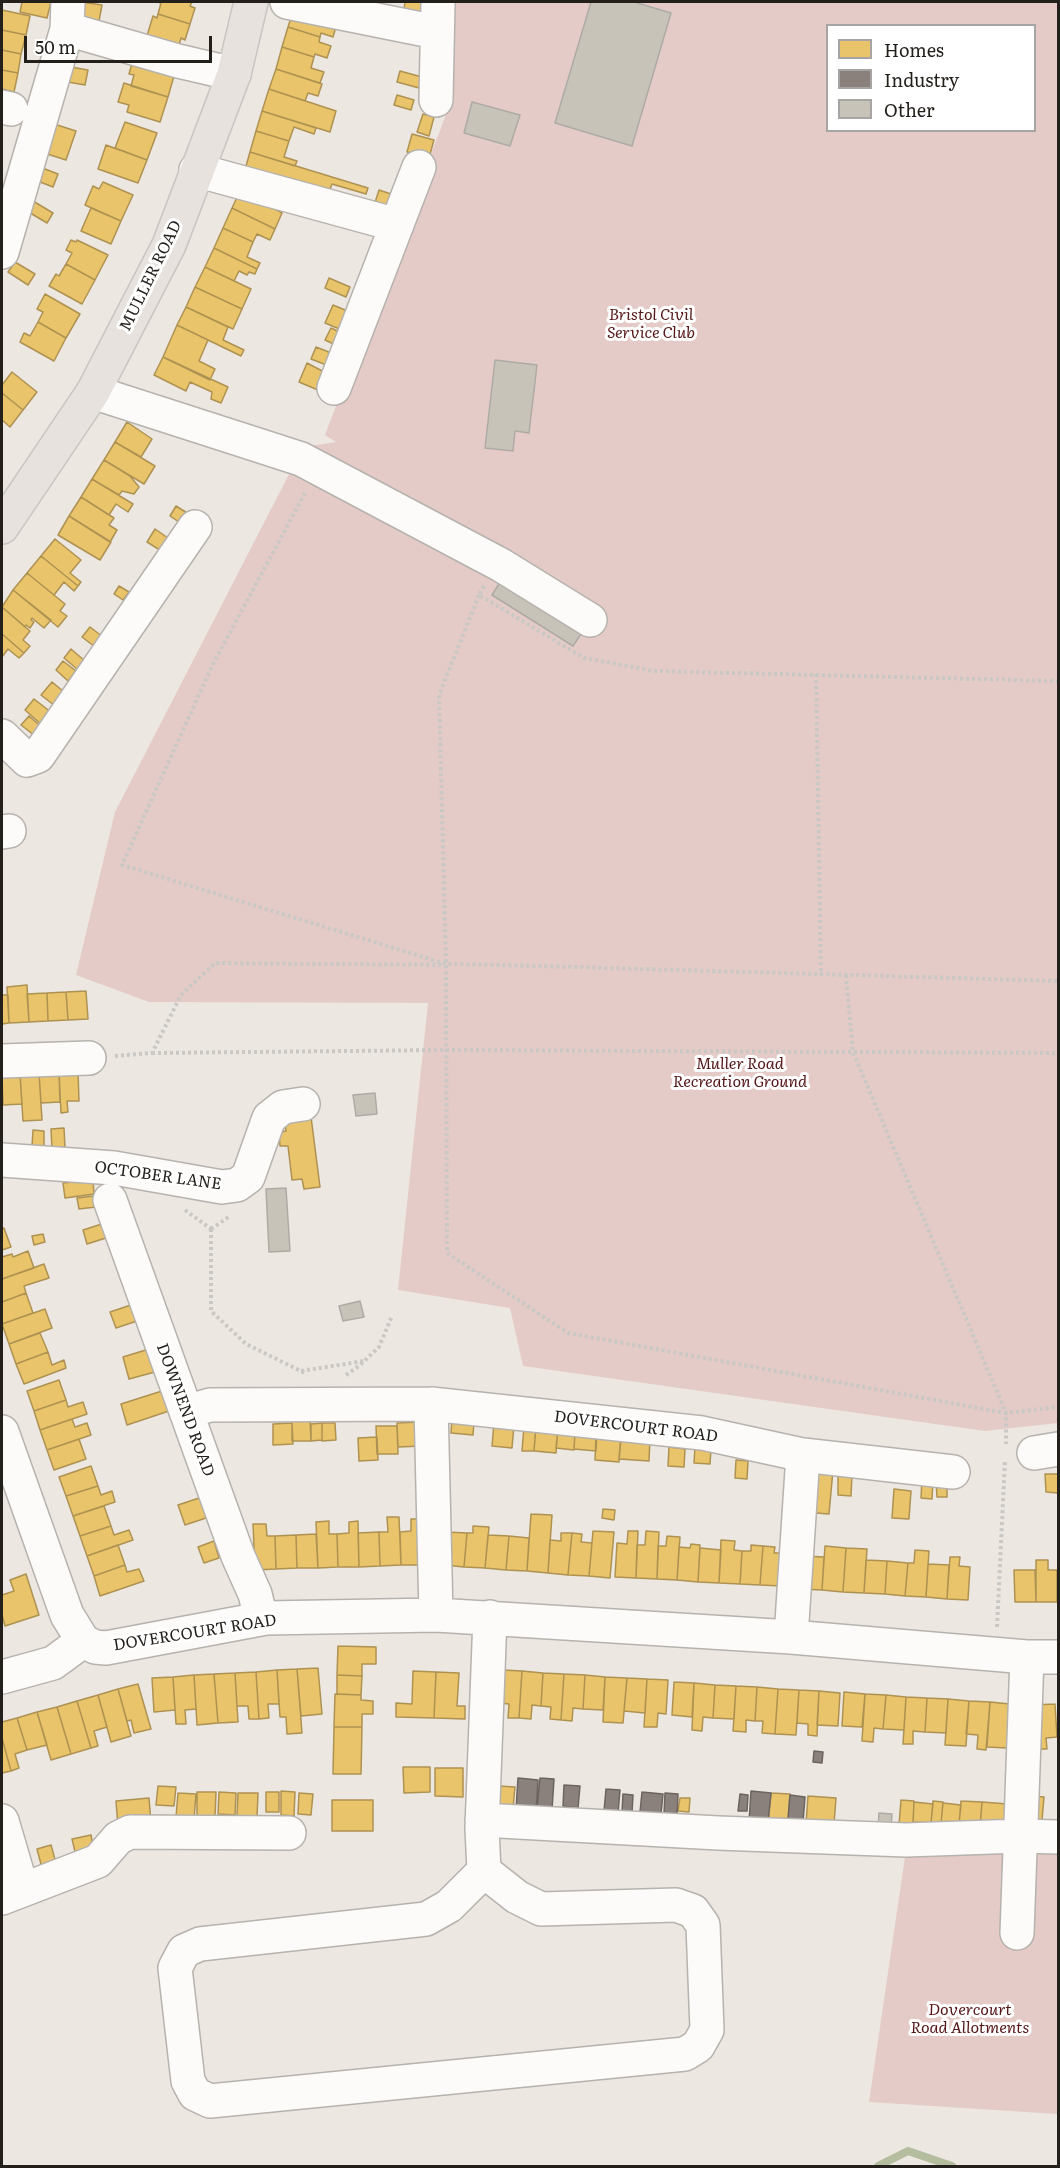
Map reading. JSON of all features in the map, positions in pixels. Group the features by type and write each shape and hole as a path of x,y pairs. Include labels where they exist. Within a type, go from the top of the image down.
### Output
{"main road":[{"name":"MULLER ROAD","path":"2,527 93,392 169,244 234,74 251,2"}],"street":[{"path":"287,2 437,17 436,100"},
{"path":"2,252 68,15 178,61 234,74"},
{"path":"334,388 419,167"},
{"path":"196,170 397,225"},
{"path":"93,392 300,459 496,563 590,620"},
{"path":"2,736 27,760 38,756 195,527"},
{"path":"2,1061 89,1058"},
{"name":"OCTOBER LANE","path":"2,1160 114,1168 222,1187 237,1185 248,1177 265,1126 273,1113 283,1107 303,1104"},
{"name":"DOWNEND ROAD","path":"110,1200 198,1409 238,1556 255,1594 261,1619"},
{"name":"DOVERCOURT ROAD","path":"198,1409 319,1399 431,1404 702,1433 803,1455 953,1472"},
{"path":"431,1404 436,1615"},
{"path":"2,1432 67,1615 82,1641 53,1663 2,1677"},
{"path":"791,1637 803,1455"},
{"name":"DOVERCOURT ROAD","path":"82,1641 95,1647 106,1648 261,1619 436,1615 791,1637 1027,1656"},
{"path":"484,1871 517,1897 541,1909 676,1905 693,1911 703,1925 706,2030 698,2046 685,2055 210,2101 195,2094 188,2081 175,1968 184,1951 200,1944 426,1919 450,1906 484,1871 482,1820 490,1617"},
{"path":"1017,1933 1027,1656"},
{"path":"482,1820 718,1833 906,1840 1059,1837"},
{"path":"2,1821 12,1894 98,1861 118,1838 130,1832 289,1833"}],"path":[{"path":"318,469 213,664 122,865 446,964"},
{"path":"496,563 479,595 439,695 446,964 447,1253 568,1333 1006,1413 1059,1407"},
{"path":"479,595 585,658 654,672 1059,681"},
{"path":"816,674 820,975"},
{"path":"152,1053 181,995 215,963 446,964 1059,981"},
{"path":"846,975 853,1052 1006,1413 1006,1435"},
{"path":"89,1058 152,1053 446,1050 1059,1053"},
{"path":"211,1229 211,1311 246,1344 307,1374 318,1389 319,1399"},
{"path":"319,1399 379,1347 392,1316"},
{"path":"301,1371 365,1360"},
{"path":"1004,1469 1027,1656"}],"green space":[{"name":"Muller Road Recreation Ground","path":"451,2 1058,2 1058,1423 985,1431 523,1366 510,1308 398,1290 428,1003 149,1002 76,975 115,812 303,447 336,442 325,435 450,104"},
{"name":"Dovercourt Road Allotments","path":"1058,1845 1058,2114 869,2102 906,1850"}],"building: Homes":[{"path":"22,2 51,2 47,18 20,12"},
{"path":"81,2 102,5 98,26 77,21"},
{"path":"157,2 192,2 190,6 195,8 190,24 158,14 161,3"},
{"path":"405,2 428,2 426,19 403,16"},
{"path":"295,5 337,23 333,37 321,33 320,37 288,27"},
{"path":"2,10 30,16 26,35 2,30"},
{"path":"158,14 190,24 185,40 181,38 178,49 146,39 153,16 157,18"},
{"path":"288,27 320,37 319,42 331,46 327,58 315,54 314,57 282,47"},
{"path":"2,30 26,35 21,54 2,50"},
{"path":"282,47 314,57 311,68 324,72 320,83 276,69"},
{"path":"2,50 21,54 18,73 2,70"},
{"path":"134,56 176,69 168,97 131,86 134,75 129,74"},
{"path":"65,66 88,70 85,85 62,81"},
{"path":"276,69 322,84 318,96 308,93 305,101 269,89"},
{"path":"2,70 18,73 14,92 2,89"},
{"path":"400,71 422,77 419,88 397,82"},
{"path":"124,83 168,97 160,122 127,112 129,105 118,102"},
{"path":"269,89 336,111 330,132 262,111"},
{"path":"397,95 414,100 411,110 394,105"},
{"path":"262,111 316,128 314,134 294,127 289,141 256,131"},
{"path":"423,114 434,117 429,136 417,132"},
{"path":"125,122 157,133 147,160 115,148"},
{"path":"54,124 76,131 66,160 44,153"},
{"path":"256,131 289,141 284,157 297,161 295,166 250,152"},
{"path":"412,134 434,140 429,158 407,152"},
{"path":"106,145 147,160 138,183 98,169"},
{"path":"250,152 368,188 366,194 332,184 328,195 244,173"},
{"path":"40,167 58,174 53,187 35,180"},
{"path":"103,182 133,195 121,221 85,205 93,186 99,189"},
{"path":"241,189 282,213 275,229 232,208"},
{"path":"379,190 397,196 391,215 373,209"},
{"path":"33,201 53,213 47,223 27,211"},
{"path":"91,208 121,221 111,244 81,231"},
{"path":"232,208 275,229 270,240 257,234 253,242 223,228"},
{"path":"223,228 253,242 247,257 260,263 257,269 214,248"},
{"path":"71,240 76,242 77,240 108,255 95,280 66,264 72,253 66,250"},
{"path":"214,248 257,269 255,274 249,272 247,275 239,271 234,281 205,267"},
{"path":"15,262 35,274 28,285 8,272"},
{"path":"66,264 95,280 82,304 49,286"},
{"path":"205,267 251,289 242,309 195,287"},
{"path":"329,278 350,287 346,297 325,288"},
{"path":"195,287 242,309 233,329 186,307"},
{"path":"45,294 80,314 66,338 38,322 43,312 37,309"},
{"path":"333,305 350,312 342,330 325,323"},
{"path":"186,307 228,327 223,340 244,350 241,356 177,325"},
{"path":"38,322 66,338 54,361 20,342 24,333 30,336"},
{"path":"177,325 208,340 199,361 215,369 210,380 163,357"},
{"path":"331,328 346,335 340,347 325,340"},
{"path":"316,347 334,354 329,366 311,359"},
{"path":"163,357 228,387 221,403 211,399 212,392 190,382 186,391 154,375"},
{"path":"307,363 326,373 318,390 299,382"},
{"path":"12,372 37,392 23,410 2,393 2,385"},
{"path":"2,393 23,410 10,427 2,420"},
{"path":"127,422 152,439 141,457 115,442"},
{"path":"115,442 155,466 144,484 104,460"},
{"path":"104,460 130,476 139,487 134,494 122,491 119,495 92,479"},
{"path":"92,479 133,504 128,512 116,504 109,515 81,497"},
{"path":"81,497 114,518 109,525 117,530 110,542 69,516"},
{"path":"176,506 192,516 185,526 170,516"},
{"path":"69,516 111,542 100,560 58,535"},
{"path":"155,529 171,540 163,552 147,542"},
{"path":"55,539 81,560 70,573 81,582 78,586 41,556"},
{"path":"41,556 78,586 74,591 64,582 54,595 27,573"},
{"path":"27,573 65,604 60,611 67,616 58,627 13,590"},
{"path":"119,586 129,592 123,600 114,594"},
{"path":"13,590 51,620 44,628 32,618 34,622 30,628 26,625 25,627 2,607"},
{"path":"2,607 30,631 23,640 30,646 24,653 2,634"},
{"path":"90,627 107,640 99,650 82,637"},
{"path":"2,634 24,653 19,658 8,649 2,657"},
{"path":"71,649 85,661 78,670 64,658"},
{"path":"63,661 76,671 68,681 56,670"},
{"path":"52,682 69,696 59,709 41,695"},
{"path":"34,699 52,713 42,725 25,710"},
{"path":"29,716 46,731 39,739 21,725"},
{"path":"27,985 29,1022 9,1023 7,987"},
{"path":"86,991 88,1019 68,1020 66,992"},
{"path":"66,992 68,1020 48,1021 47,993"},
{"path":"47,993 48,1021 29,1022 27,994"},
{"path":"2,995 8,995 9,1023 2,1024"},
{"path":"78,1071 79,1101 67,1101 68,1112 61,1113 59,1072"},
{"path":"59,1072 60,1102 41,1103 39,1073"},
{"path":"39,1073 42,1120 23,1121 20,1074"},
{"path":"20,1074 22,1104 3,1105 2,1075"},
{"path":"310,1109 320,1187 304,1189 302,1179 292,1180 288,1146 280,1146 279,1132 286,1131 284,1113"},
{"path":"64,1128 65,1148 52,1149 51,1129"},
{"path":"33,1130 44,1131 44,1148 32,1147"},
{"path":"93,1180 94,1194 65,1198 63,1183"},
{"path":"94,1196 96,1207 79,1209 77,1198"},
{"path":"105,1223 109,1237 87,1244 83,1230"},
{"path":"4,1228 11,1247 2,1250 2,1229"},
{"path":"43,1234 45,1242 34,1245 32,1236"},
{"path":"28,1251 34,1268 2,1279 2,1257 12,1254 13,1257"},
{"path":"44,1264 49,1278 24,1286 26,1293 2,1302 2,1279"},
{"path":"26,1293 33,1313 2,1324 2,1302"},
{"path":"134,1304 140,1320 116,1328 110,1312"},
{"path":"45,1309 52,1328 9,1344 2,1324"},
{"path":"40,1333 48,1352 16,1364 9,1344"},
{"path":"149,1349 155,1372 129,1379 123,1357"},
{"path":"48,1352 52,1365 64,1360 66,1368 24,1384 16,1364"},
{"path":"59,1380 66,1400 34,1411 27,1391"},
{"path":"162,1391 169,1411 127,1425 121,1404"},
{"path":"66,1400 68,1407 83,1402 87,1414 40,1430 34,1411"},
{"path":"72,1419 75,1427 87,1423 91,1435 47,1450 40,1430"},
{"path":"310,1419 311,1441 292,1441 292,1420"},
{"path":"452,1419 474,1421 473,1435 451,1433"},
{"path":"420,1422 421,1446 398,1447 397,1423"},
{"path":"292,1423 293,1444 273,1445 273,1424"},
{"path":"322,1423 322,1440 311,1441 311,1424"},
{"path":"322,1423 335,1423 336,1440 322,1441"},
{"path":"494,1423 514,1425 512,1448 492,1446"},
{"path":"536,1425 558,1427 556,1453 534,1451"},
{"path":"376,1426 397,1426 398,1454 377,1454"},
{"path":"524,1426 536,1426 534,1451 522,1451"},
{"path":"558,1429 575,1431 574,1450 556,1448"},
{"path":"575,1431 597,1432 596,1451 574,1449"},
{"path":"621,1435 650,1438 649,1461 619,1459"},
{"path":"596,1436 621,1438 619,1462 595,1460"},
{"path":"377,1437 378,1460 359,1461 358,1438"},
{"path":"79,1439 86,1459 54,1470 47,1450"},
{"path":"669,1447 685,1449 684,1467 668,1466"},
{"path":"695,1447 711,1449 710,1464 694,1463"},
{"path":"736,1460 748,1461 747,1479 735,1478"},
{"path":"91,1466 98,1486 66,1496 59,1477"},
{"path":"808,1468 833,1470 829,1514 804,1512"},
{"path":"838,1473 852,1474 851,1496 838,1495"},
{"path":"1045,1474 1058,1474 1058,1493 1046,1492"},
{"path":"922,1479 933,1480 932,1499 921,1498"},
{"path":"936,1480 947,1480 947,1497 937,1497"},
{"path":"98,1486 101,1495 112,1491 115,1502 73,1516 66,1496"},
{"path":"894,1489 911,1491 909,1519 892,1518"},
{"path":"202,1497 209,1517 185,1525 178,1505"},
{"path":"104,1506 111,1526 80,1536 73,1516"},
{"path":"603,1509 615,1510 614,1520 602,1518"},
{"path":"531,1514 552,1515 548,1573 527,1571"},
{"path":"387,1517 399,1517 401,1565 380,1566 379,1532 388,1532"},
{"path":"411,1519 420,1519 422,1565 401,1565 400,1532 411,1531"},
{"path":"329,1521 329,1534 337,1534 338,1567 318,1568 316,1522"},
{"path":"358,1521 359,1567 338,1567 337,1534 349,1533 349,1522"},
{"path":"253,1524 266,1524 267,1536 275,1536 276,1569 255,1570"},
{"path":"111,1526 114,1535 129,1530 133,1540 87,1556 80,1536"},
{"path":"473,1526 489,1527 485,1568 464,1567 467,1533 473,1533"},
{"path":"593,1531 614,1532 610,1578 589,1576"},
{"path":"628,1531 638,1531 636,1578 615,1577 617,1543 627,1544"},
{"path":"646,1531 659,1532 657,1579 636,1578 637,1545 645,1545"},
{"path":"379,1532 380,1566 359,1567 358,1533"},
{"path":"446,1532 467,1533 464,1567 444,1565"},
{"path":"561,1533 572,1533 568,1575 548,1573 550,1540 561,1541"},
{"path":"572,1533 582,1534 581,1542 592,1543 589,1576 568,1575"},
{"path":"316,1534 318,1568 297,1568 296,1535"},
{"path":"296,1535 297,1568 276,1569 275,1536"},
{"path":"488,1535 509,1536 506,1570 485,1568"},
{"path":"509,1536 529,1538 527,1571 506,1570"},
{"path":"667,1536 680,1537 677,1580 657,1579 658,1546 666,1546"},
{"path":"721,1540 735,1541 734,1550 742,1551 740,1584 719,1583"},
{"path":"214,1541 219,1558 204,1563 198,1547"},
{"path":"691,1544 700,1545 698,1582 677,1580 679,1547 690,1548"},
{"path":"118,1545 125,1565 94,1576 87,1556"},
{"path":"751,1545 763,1546 760,1585 740,1584 742,1551 751,1551"},
{"path":"763,1546 775,1547 774,1553 783,1553 782,1586 760,1585"},
{"path":"825,1546 846,1548 843,1592 822,1590"},
{"path":"700,1548 721,1550 719,1583 698,1582"},
{"path":"846,1548 867,1549 864,1593 843,1592"},
{"path":"915,1550 929,1551 926,1597 905,1596 908,1563 914,1563"},
{"path":"804,1556 824,1557 822,1590 801,1589"},
{"path":"950,1557 960,1557 959,1566 970,1567 968,1600 947,1599"},
{"path":"866,1560 887,1561 885,1594 864,1593"},
{"path":"1036,1560 1048,1560 1048,1570 1057,1570 1057,1602 1036,1602"},
{"path":"887,1561 908,1563 905,1596 885,1594"},
{"path":"928,1564 949,1565 947,1599 926,1597"},
{"path":"125,1565 127,1572 139,1569 144,1581 100,1596 94,1576"},
{"path":"1014,1570 1035,1570 1036,1602 1015,1602"},
{"path":"26,1574 39,1615 5,1626 2,1615 2,1595 14,1591 10,1580"},
{"path":"338,1646 376,1647 376,1664 362,1664 362,1676 337,1675"},
{"path":"318,1668 322,1714 301,1716 297,1669"},
{"path":"297,1669 302,1733 287,1734 286,1717 280,1717 277,1670"},
{"path":"277,1670 279,1704 268,1704 269,1718 259,1719 256,1672"},
{"path":"502,1670 522,1671 519,1718 508,1718 509,1704 500,1703"},
{"path":"413,1671 436,1672 434,1718 396,1717 396,1703 412,1704"},
{"path":"522,1671 543,1673 541,1706 532,1705 531,1719 519,1718"},
{"path":"256,1672 259,1719 249,1719 248,1706 237,1706 235,1673"},
{"path":"436,1672 459,1673 457,1706 465,1706 465,1719 434,1718"},
{"path":"235,1673 238,1722 218,1723 214,1674"},
{"path":"543,1673 564,1674 561,1720 550,1719 551,1707 541,1706"},
{"path":"214,1674 218,1723 197,1725 194,1675"},
{"path":"564,1674 585,1675 583,1709 573,1708 572,1721 561,1720"},
{"path":"194,1675 196,1709 185,1710 186,1724 176,1724 173,1677"},
{"path":"337,1675 362,1676 361,1695 337,1694"},
{"path":"585,1675 605,1677 603,1710 583,1709"},
{"path":"173,1677 175,1710 154,1712 152,1678"},
{"path":"605,1677 627,1678 623,1723 603,1722"},
{"path":"627,1678 647,1679 645,1713 624,1711"},
{"path":"647,1679 668,1680 666,1714 658,1713 657,1727 644,1727"},
{"path":"674,1682 694,1683 692,1717 672,1715"},
{"path":"694,1683 715,1685 713,1718 703,1717 702,1731 692,1730"},
{"path":"138,1684 151,1729 134,1733 131,1720 127,1721 118,1689"},
{"path":"715,1685 736,1686 734,1719 713,1718"},
{"path":"736,1686 757,1687 755,1721 746,1720 746,1732 733,1731"},
{"path":"757,1687 778,1689 775,1734 762,1733 763,1721 755,1721"},
{"path":"118,1689 131,1736 111,1742 98,1695"},
{"path":"778,1689 799,1690 796,1735 775,1734"},
{"path":"799,1690 819,1691 817,1736 808,1735 808,1724 797,1723"},
{"path":"819,1691 840,1693 838,1726 817,1725"},
{"path":"844,1692 865,1694 862,1727 842,1726"},
{"path":"335,1694 361,1695 361,1700 373,1701 373,1714 362,1714 362,1727 334,1727"},
{"path":"865,1694 886,1695 883,1729 874,1728 873,1742 862,1741"},
{"path":"98,1695 107,1727 94,1731 98,1746 91,1748 77,1701"},
{"path":"886,1695 906,1697 904,1730 883,1729"},
{"path":"906,1697 927,1698 925,1732 913,1731 913,1744 903,1744"},
{"path":"927,1698 948,1699 946,1733 925,1732"},
{"path":"948,1699 969,1701 966,1746 945,1745"},
{"path":"77,1701 91,1748 71,1754 57,1707"},
{"path":"969,1701 990,1702 986,1750 977,1749 978,1735 966,1734"},
{"path":"990,1702 1010,1704 1007,1748 987,1747"},
{"path":"1055,1704 1057,1737 1046,1738 1047,1749 1035,1749 1033,1705"},
{"path":"57,1707 71,1754 51,1760 37,1712"},
{"path":"37,1712 47,1745 27,1750 17,1718"},
{"path":"17,1718 27,1750 15,1754 19,1768 11,1771 2,1738 2,1722"},
{"path":"334,1727 362,1727 361,1774 333,1774"},
{"path":"2,1738 11,1771 2,1773"},
{"path":"403,1767 430,1767 430,1792 404,1793"},
{"path":"435,1768 463,1768 463,1797 435,1796"},
{"path":"158,1786 176,1787 174,1806 156,1805"},
{"path":"499,1786 515,1787 513,1808 497,1807"},
{"path":"281,1791 295,1792 294,1816 281,1815"},
{"path":"197,1792 216,1792 215,1817 197,1817"},
{"path":"219,1792 236,1793 235,1815 218,1814"},
{"path":"266,1792 279,1792 279,1812 266,1812"},
{"path":"178,1793 196,1794 194,1819 176,1817"},
{"path":"238,1793 258,1793 257,1817 237,1816"},
{"path":"299,1793 313,1794 311,1815 298,1814"},
{"path":"771,1793 790,1794 788,1821 768,1820"},
{"path":"808,1796 836,1798 834,1824 806,1823"},
{"path":"1031,1796 1044,1797 1042,1820 1030,1819"},
{"path":"149,1798 151,1823 118,1826 116,1801"},
{"path":"680,1798 690,1798 689,1812 678,1811"},
{"path":"332,1800 373,1800 373,1831 332,1831"},
{"path":"901,1800 914,1801 913,1825 899,1825"},
{"path":"933,1801 943,1802 941,1824 931,1823"},
{"path":"961,1801 982,1802 980,1826 959,1824"},
{"path":"914,1802 933,1804 931,1823 913,1822"},
{"path":"982,1802 1008,1804 1006,1831 980,1829"},
{"path":"943,1803 961,1805 959,1824 941,1823"},
{"path":"91,1835 95,1857 77,1860 72,1839"},
{"path":"51,1845 56,1863 42,1868 37,1849"}],"building: Industry":[{"path":"814,1751 823,1752 822,1763 813,1762"},
{"path":"518,1778 538,1780 536,1811 516,1810"},
{"path":"540,1778 554,1779 552,1810 537,1809"},
{"path":"564,1785 580,1786 578,1808 563,1806"},
{"path":"606,1789 620,1790 618,1813 604,1811"},
{"path":"751,1791 771,1793 768,1823 749,1822"},
{"path":"642,1792 663,1794 661,1814 640,1812"},
{"path":"665,1793 678,1794 677,1815 664,1814"},
{"path":"623,1794 633,1795 632,1813 622,1812"},
{"path":"740,1794 748,1795 747,1811 738,1811"},
{"path":"790,1795 805,1797 803,1821 788,1819"}],"building: Other":[{"path":"591,2 634,2 671,13 632,146 555,123"},
{"path":"472,102 520,115 510,146 464,133"},
{"path":"495,360 537,365 529,433 515,431 513,451 485,448"},
{"path":"507,571 589,622 573,646 492,595"},
{"path":"375,1093 377,1114 356,1116 353,1095"},
{"path":"286,1188 290,1251 269,1252 266,1189"},
{"path":"360,1301 364,1317 343,1321 339,1306"},
{"path":"879,1813 892,1814 891,1827 878,1827"}],"waterway":[{"path":"878,2166 908,2151 952,2166"}],"park label":[{"name":"Bristol Civil Service Club","path":"651,324"}]}
